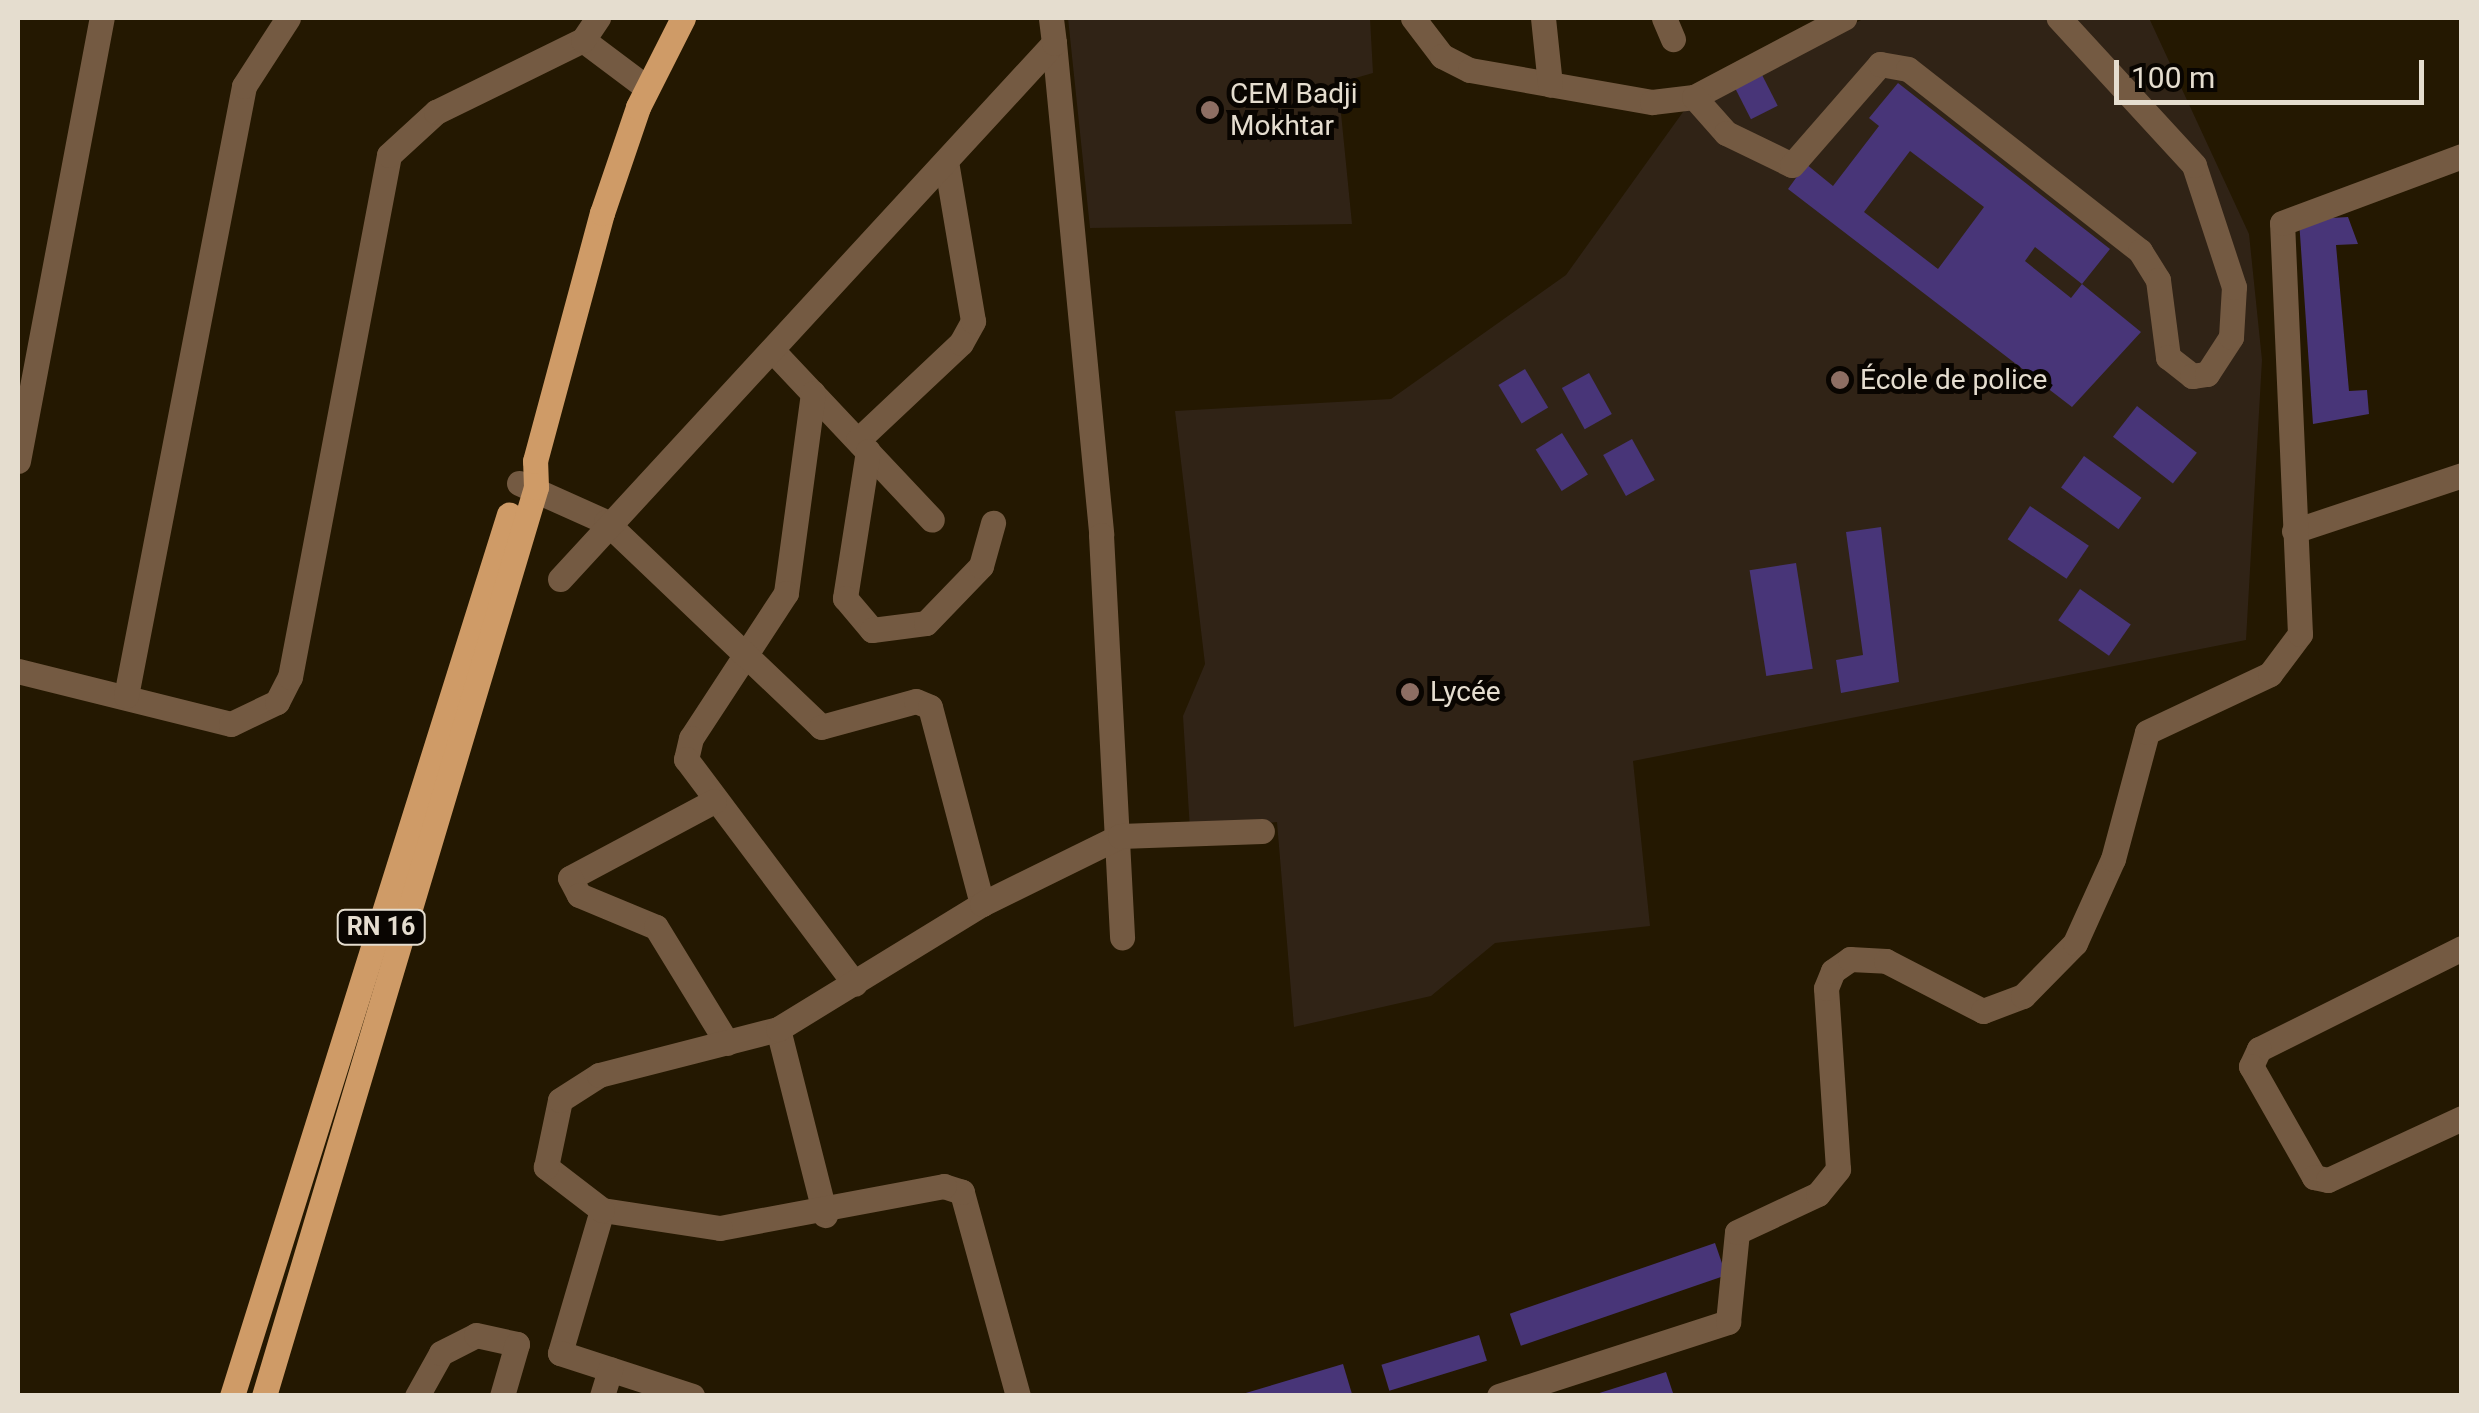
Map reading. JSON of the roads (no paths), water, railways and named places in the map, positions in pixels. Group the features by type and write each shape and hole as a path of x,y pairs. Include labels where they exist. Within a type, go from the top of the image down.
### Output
{"main road":[{"name":"RN 16","path":"264,1396 535,461 580,286 647,88 684,18"},
{"name":"RN 16","path":"232,1396 528,485"}],"street":[{"path":"18,461 102,18"},
{"path":"126,696 244,86 288,18"},
{"path":"18,672 230,724 277,702 290,678 389,155 436,112 583,40 598,18"},
{"path":"1413,18 1442,56 1470,70 1652,102 1694,97 1844,18"},
{"path":"1543,18 1550,86"},
{"path":"1694,97 1726,133 1792,166 1880,64 1908,69 2140,251 2158,280 2168,357 2192,376 2207,374 2231,337 2234,287 2194,165 2059,18"},
{"path":"560,579 606,522 946,161 1053,30"},
{"path":"1053,30 1120,836 1122,937"},
{"path":"583,40 647,88"},
{"path":"1499,1396 1728,1322 1737,1232 1818,1194 1838,1169 1826,988 1833,972 1850,959 1886,961 1983,1011 2022,996 2088,920 2147,732 2286,660 2300,634 2282,223 2462,156"},
{"path":"946,161 973,320 961,343 863,446 845,598 872,630 926,623 980,566 993,523"},
{"path":"772,350 932,520"},
{"path":"813,394 786,593 686,748 714,801 855,984"},
{"path":"2294,532 2462,476"},
{"path":"528,485 606,522 747,658 830,730 916,701 930,707 982,904"},
{"path":"714,801 570,878 579,896 656,927 727,1044"},
{"path":"1018,1396 962,1192 944,1186 826,1215 720,1228 602,1210 546,1167 568,1090 778,1030 982,904 1120,836 1262,830"},
{"path":"2462,948 2259,1049 2251,1066 2314,1178 2328,1180 2462,1118"},
{"path":"778,1030 826,1215"},
{"path":"560,1353 602,1210"},
{"path":"417,1396 460,1340 517,1344 560,1353 692,1396"},
{"path":"502,1396 517,1344"},
{"path":"602,1396 610,1369"}],"place":[{"name":"CEM Badji Mokhtar","path":"1210,110"},
{"name":"École de police","path":"1840,380"},
{"name":"Lycée","path":"1410,692"}]}
